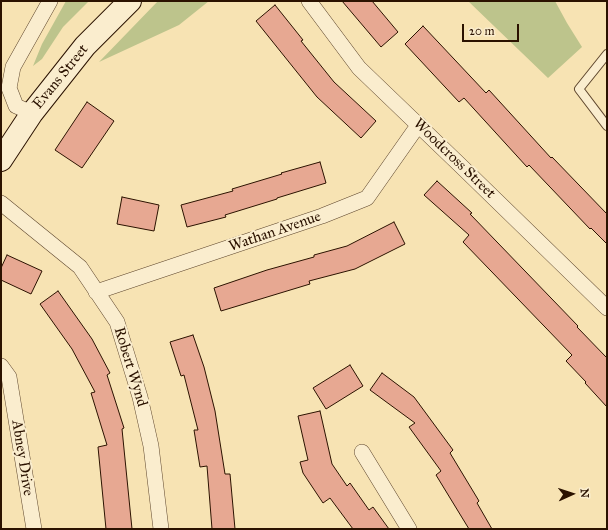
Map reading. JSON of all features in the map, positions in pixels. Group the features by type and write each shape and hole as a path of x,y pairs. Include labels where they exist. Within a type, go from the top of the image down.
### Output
{"street":[{"path":"32,113 16,106 9,88 13,67 50,1"},
{"name":"Evans Street","path":"1,160 32,113 85,46 130,1"},
{"name":"Woodcross Street","path":"310,1 359,68 419,124 607,308"},
{"name":"Wathan Avenue","path":"96,292 322,216 367,198 419,124"},
{"name":"Robert Wynd","path":"1,203 80,267 117,322 140,398 151,446 161,529"},
{"name":"Abney Drive","path":"1,366 9,377 34,529"},
{"path":"362,452 409,529"}],"lane":[{"path":"607,54 579,89 607,126"}],"green space":[{"path":"66,1 89,1 63,27 42,59 33,66 42,44"},
{"path":"158,1 209,1 179,25 99,62"},
{"path":"468,1 555,1 582,47 548,78"}],"building":[{"path":"342,1 372,1 398,32 381,47"},
{"path":"275,5 303,40 301,41 334,82 376,121 361,138 317,97 256,21"},
{"path":"423,26 486,93 489,90 551,158 552,157 607,214 607,244 591,228 590,229 529,165 527,167 464,98 459,102 405,44"},
{"path":"87,102 114,121 82,168 55,150"},
{"path":"320,162 326,183 225,215 226,217 187,227 181,205 233,191 232,189"},
{"path":"437,181 472,213 470,214 607,358 607,407 566,361 572,355 463,242 469,235 424,195"},
{"path":"122,197 159,205 154,231 117,224"},
{"path":"394,222 405,244 355,269 309,281 310,284 221,311 214,288 267,270 314,257 314,255 347,246"},
{"path":"7,255 42,271 31,294 1,280 1,268"},
{"path":"58,291 92,339 110,373 107,375 124,428 122,429 132,529 106,529 98,447 107,445 91,393 95,392 72,349 40,304"},
{"path":"193,335 204,367 215,411 225,474 230,474 235,529 212,529 207,466 200,467 194,430 198,430 184,375 181,376 170,342"},
{"path":"350,365 363,386 326,409 313,388"},
{"path":"382,373 414,397 453,450 450,453 479,501 477,503 492,529 469,529 436,475 441,471 409,427 415,423 370,390"},
{"path":"320,411 332,464 347,486 350,483 369,510 373,507 389,529 353,529 330,498 323,503 303,473 300,462 308,460 298,416"}]}
